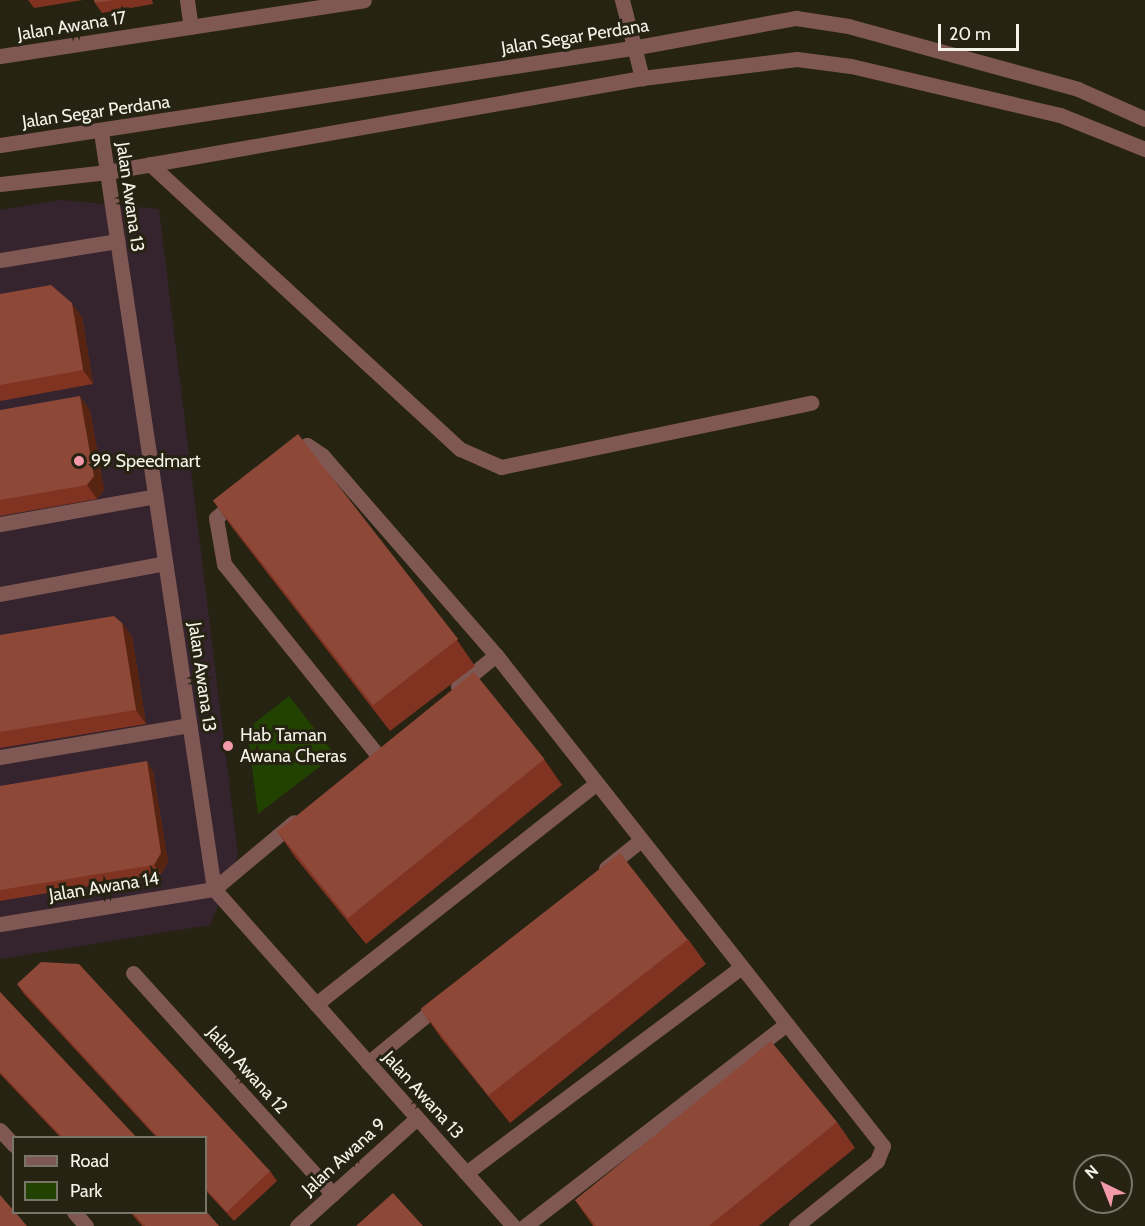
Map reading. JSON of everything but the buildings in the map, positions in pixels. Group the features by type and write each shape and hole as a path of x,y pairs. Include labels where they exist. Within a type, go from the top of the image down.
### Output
{"street":[{"path":"187,0 192,27"},
{"name":"Jalan Awana 17","path":"0,56 364,0"},
{"path":"622,0 642,78"},
{"name":"Jalan Segar Perdana","path":"0,145 101,132 633,48 796,18 848,26 1078,89 1145,119"},
{"path":"0,184 107,172 642,78 797,59 851,66 1060,115 1145,149"},
{"name":"Jalan Awana 13","path":"101,132 214,889 513,1226"},
{"path":"150,164 460,449 501,467 811,403"},
{"path":"0,260 117,241"},
{"path":"276,466 307,445 322,455 496,655 882,1146 877,1161 796,1226"},
{"path":"251,488 216,518 224,564 377,754"},
{"path":"0,524 155,496"},
{"path":"0,594 165,563"},
{"path":"450,693 496,655"},
{"path":"0,757 189,725"},
{"path":"316,1004 597,783"},
{"path":"214,889 304,814"},
{"path":"596,877 641,840"},
{"name":"Jalan Awana 14","path":"0,924 214,889"},
{"path":"466,1173 741,967"},
{"name":"Jalan Awana 12","path":"133,974 333,1194"},
{"path":"368,1063 450,996"},
{"path":"525,1226 786,1024"},
{"name":"Jalan Awana 9","path":"297,1226 417,1118"},
{"path":"76,1214 87,1226"}],"shaded area":[{"path":"61,200 159,209 238,855 210,925 0,959 0,210"}],"green space":[{"path":"289,696 335,755 258,814 247,729"}],"place":[{"name":"99 Speedmart","path":"79,461"},
{"name":"Hab Taman Awana Cheras","path":"228,746"}]}
